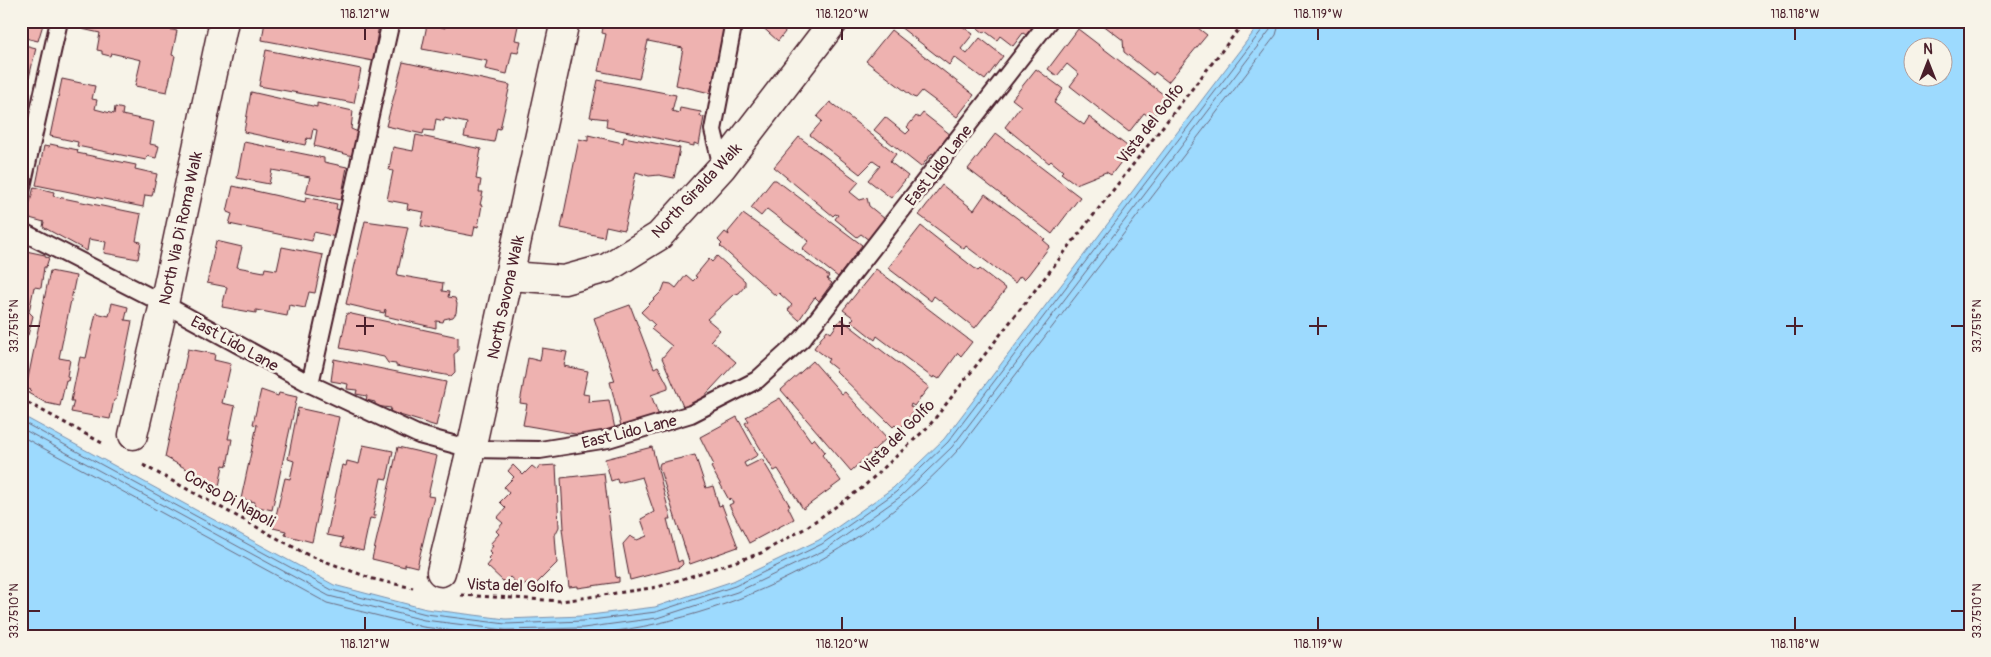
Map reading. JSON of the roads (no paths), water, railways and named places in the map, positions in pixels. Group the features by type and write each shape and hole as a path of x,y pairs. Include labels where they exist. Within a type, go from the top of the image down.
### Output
{"street":[{"name":"North Via Di Roma Walk","path":"126,448 164,304 224,21"},
{"name":"North Savona Walk","path":"441,572 510,276 565,21"},
{"name":"North Giralda Walk","path":"510,276 564,280 607,268 658,236 722,167 834,21"}],"lane":[{"path":"21,191 59,21"},
{"path":"310,384 391,21"},
{"path":"722,167 713,130 734,21"},
{"name":"East Lido Lane","path":"21,231 164,304 310,384 419,435 471,449 540,450 608,440 691,414 757,380 802,339 1049,21"}],"water":[{"path":"1262,21 1970,21 1970,636 21,636 21,415 334,585 426,609 506,619 582,616 655,607 733,581 819,540 893,488 944,439"}]}
